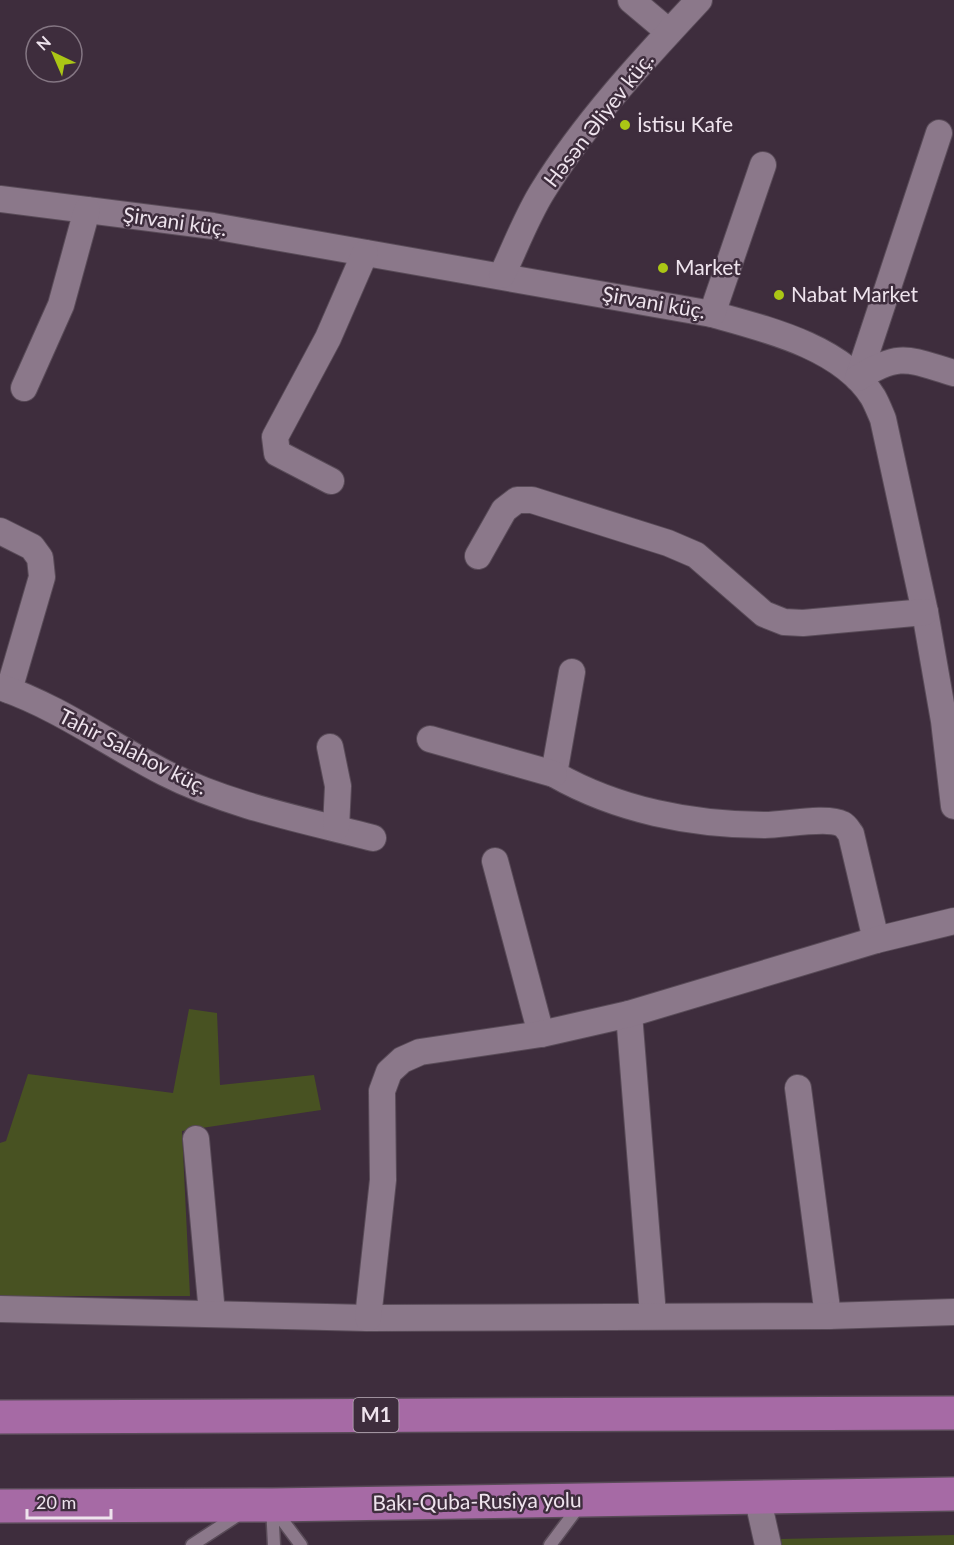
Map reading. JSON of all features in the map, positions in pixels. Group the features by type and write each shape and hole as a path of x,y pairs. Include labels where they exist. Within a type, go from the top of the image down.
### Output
{"highway":[{"name":"M1","path":"0,1417 954,1413"},
{"name":"Bakı-Quba-Rusiya yolu","path":"0,1506 584,1501 954,1494"}],"street":[{"name":"Həsən Əliyev küç.","path":"631,0 669,32"},
{"name":"Həsən Əliyev küç.","path":"502,275 541,194 573,146 628,78 699,0"},
{"path":"858,378 939,133"},
{"path":"712,314 763,165"},
{"name":"Şirvani küç.","path":"0,199 213,226 502,275 712,314 777,332 842,365 858,378 874,398 883,419 925,612 954,795"},
{"path":"24,388 61,305 87,210"},
{"path":"331,482 277,453 275,437 328,338 365,253"},
{"path":"858,378 872,369 902,359 952,367"},
{"path":"478,556 504,510 517,500 532,500 668,543 696,555 764,614 784,622 803,624 925,612"},
{"path":"0,531 32,547 40,558 42,577 5,689"},
{"path":"554,774 572,672"},
{"name":"Tahir Salahov küç.","path":"5,689 35,701 166,774 205,791 284,815 374,838"},
{"path":"430,739 554,774 616,802 673,817 733,825 784,825 831,820 844,825 851,834 876,940"},
{"path":"330,747 338,786 336,828"},
{"path":"495,861 541,1034"},
{"path":"368,1318 383,1180 382,1091 389,1072 402,1060 420,1052 541,1034 629,1014 876,940 954,921"},
{"path":"629,1014 653,1315"},
{"path":"798,1088 828,1316"},
{"path":"196,1139 212,1313"},
{"path":"0,1309 368,1318 828,1316 954,1312"},
{"path":"757,1496 768,1545"}],"lane":[{"path":"550,1545 584,1501"},
{"path":"192,1545 262,1505"},
{"path":"262,1505 274,1545"},
{"path":"262,1505 301,1545"}],"green space":[{"path":"189,1009 217,1013 220,1085 314,1075 321,1110 182,1131 190,1296 0,1296 0,1143 6,1141 28,1074 173,1093"},
{"path":"954,1535 954,1545 782,1545 781,1539"}],"place":[{"name":"İstisu Kafe","path":"625,125"},
{"name":"Market","path":"663,268"},
{"name":"Nabat Market","path":"779,295"}]}
